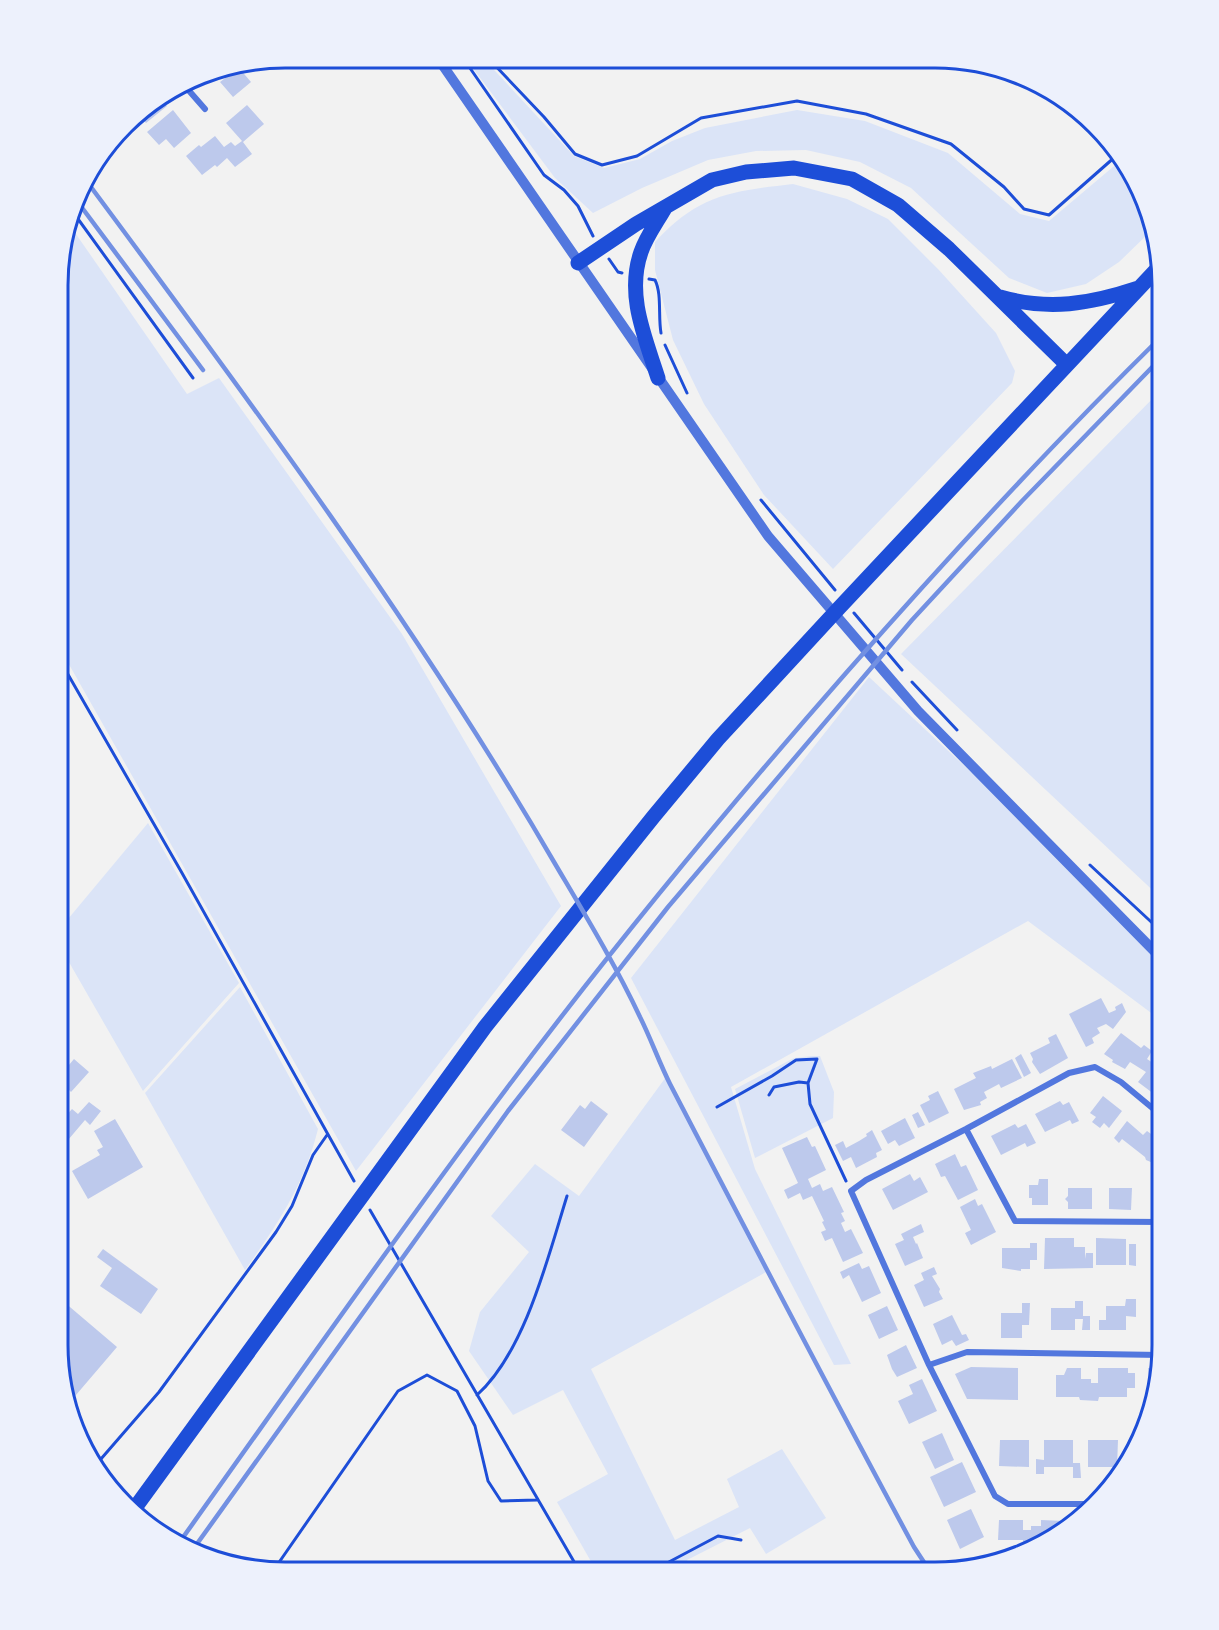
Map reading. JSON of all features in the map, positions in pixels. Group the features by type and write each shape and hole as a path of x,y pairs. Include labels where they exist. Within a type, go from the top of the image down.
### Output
{"main road":[{"path":"578,263 666,206 712,180 746,172 794,168 852,179 898,205 949,249 1067,365"},
{"path":"658,378 635,296 635,277 641,252 666,206"},
{"path":"137,1505 485,1027 668,799 718,739 871,573 1151,275"},
{"path":"998,296 1020,303 1047,306 1108,298 1140,286"}],"street":[{"path":"445,68 768,536 918,711 1152,949"},
{"path":"188,90 205,109"},
{"path":"1083,1504 1008,1504 995,1496 929,1365 851,1191 866,1180 1068,1073 1095,1067 1120,1082 1152,1108"},
{"path":"966,1129 1015,1221 1152,1222"},
{"path":"929,1365 967,1352 1151,1355"}],"path":[{"path":"471,68 544,175 564,190 578,206 600,248"},
{"path":"497,68 575,154 603,165 637,156 701,117 797,101 866,114 951,144 1004,187 1023,209 1049,215 1112,160"},
{"path":"78,219 193,378"},
{"path":"68,674 356,1185"},
{"path":"717,1107 796,1060 817,1059 808,1083 810,1104 851,1191"},
{"path":"769,1095 774,1087 799,1082 808,1083"},
{"path":"100,1460 159,1392 276,1232 292,1206 313,1155 327,1135"},
{"path":"477,1395 503,1365 533,1300 567,1196"},
{"path":"367,1205 574,1562"},
{"path":"279,1562 398,1391 427,1375 457,1391 475,1426 488,1481 501,1501 537,1500"},
{"path":"669,1562 718,1536 741,1540"}],"shaded area":[{"path":"473,68 492,68 574,156 604,168 640,159 672,141 705,128 797,110 865,121 948,153 1020,214 1049,221 1115,165 1135,201 1146,236 1119,262 1086,284 1047,293 1009,278 911,188 860,162 806,150 756,151 708,160 642,188 593,213 555,178"},
{"path":"793,184 847,199 888,219 938,269 996,333 1015,371 1012,383 833,569 764,495 704,404 673,340 655,270 655,242 671,226 702,204 752,189"},
{"path":"74,232 187,394 219,378 402,634 561,906 356,1171 68,663 68,270"},
{"path":"1152,399 1152,890 901,654"},
{"path":"869,677 1152,941 1152,1014 1028,921 731,1087 755,1169 851,1364 834,1365 631,978"},
{"path":"148,823 239,983 143,1091 68,960 68,919"},
{"path":"240,987 318,1129 305,1168 289,1203 245,1270 145,1093"},
{"path":"820,1056 834,1092 833,1118 755,1158 735,1089 794,1058"},
{"path":"666,1077 768,1271 591,1369 675,1540 739,1507 727,1479 782,1449 826,1518 766,1554 750,1528 687,1560 688,1562 591,1562 557,1502 608,1474 563,1390 513,1415 469,1351 480,1312 529,1252 491,1216 535,1164 579,1196"}],"building":[{"path":"242,72 251,82 233,97 220,82 230,75"},
{"path":"165,103 167,106 146,123 143,119"},
{"path":"247,105 264,124 243,142 252,154 235,167 227,158 217,167 215,165 202,175 186,156 215,136 224,147 231,142 235,146 242,141 226,123"},
{"path":"173,110 191,133 174,148 166,139 159,145 147,132"},
{"path":"1101,998 1109,1013 1116,1010 1115,1007 1122,1003 1126,1012 1113,1029 1106,1024 1097,1028 1100,1033 1092,1038 1094,1043 1086,1047 1069,1014"},
{"path":"1121,1033 1141,1048 1144,1045 1152,1051 1147,1059 1152,1062 1152,1092 1138,1082 1146,1072 1130,1062 1125,1069 1112,1062 1113,1060 1104,1054"},
{"path":"1056,1034 1068,1058 1040,1074 1032,1062 1030,1053 1050,1043 1048,1038"},
{"path":"1021,1054 1031,1073 1024,1077 1015,1058"},
{"path":"74,1059 89,1072 71,1092 68,1091 68,1066"},
{"path":"1012,1059 1022,1078 1001,1088 999,1084 984,1092 987,1098 980,1102 981,1105 964,1110 954,1089 976,1078 973,1073 991,1066 992,1069"},
{"path":"938,1091 949,1113 929,1123 920,1105 930,1100 928,1096"},
{"path":"1103,1096 1122,1111 1109,1128 1104,1123 1100,1128 1092,1122 1096,1117 1090,1113"},
{"path":"591,1101 608,1114 584,1147 561,1130 580,1105 585,1109"},
{"path":"1060,1101 1063,1105 1069,1102 1079,1121 1072,1124 1070,1120 1045,1132 1035,1114"},
{"path":"89,1102 101,1111 90,1125 85,1120 68,1140 68,1114 72,1109 78,1114"},
{"path":"918,1112 925,1125 918,1128 912,1115"},
{"path":"905,1118 915,1138 899,1146 895,1140 888,1144 881,1131"},
{"path":"115,1119 143,1167 88,1199 72,1171 100,1155 97,1150 103,1147 94,1131"},
{"path":"1127,1121 1143,1135 1147,1131 1152,1135 1152,1163 1122,1139 1119,1143 1114,1138"},
{"path":"1015,1124 1018,1128 1026,1124 1036,1143 1027,1147 1025,1143 1001,1155 991,1136"},
{"path":"872,1130 882,1150 876,1153 877,1157 856,1168 851,1157 843,1161 835,1145 843,1141 846,1148 867,1136 866,1134"},
{"path":"807,1137 812,1147 815,1146 826,1170 808,1179 812,1188 820,1184 823,1191 832,1187 844,1212 841,1213 845,1221 841,1223 845,1232 851,1229 863,1253 843,1262 832,1238 825,1241 821,1232 826,1230 822,1222 824,1221 812,1196 803,1200 800,1193 788,1199 784,1190 798,1183 782,1148"},
{"path":"955,1154 961,1167 966,1165 978,1190 958,1200 945,1176 941,1177 935,1164"},
{"path":"910,1174 914,1181 920,1177 928,1192 893,1210 882,1189"},
{"path":"1039,1179 1048,1179 1048,1205 1032,1205 1032,1198 1029,1198 1029,1185 1038,1185"},
{"path":"1068,1188 1092,1188 1092,1209 1068,1209 1068,1202 1065,1199 1068,1196"},
{"path":"1109,1188 1132,1188 1131,1210 1109,1209"},
{"path":"975,1199 978,1206 982,1204 996,1232 971,1245 965,1233 971,1230 960,1207"},
{"path":"921,1224 924,1232 913,1237 923,1258 905,1266 895,1244 904,1240 901,1234"},
{"path":"1045,1238 1074,1238 1074,1247 1085,1247 1085,1259 1086,1253 1093,1253 1093,1268 1044,1269"},
{"path":"1096,1238 1126,1239 1126,1265 1096,1265"},
{"path":"1030,1243 1037,1243 1037,1260 1030,1260 1030,1269 1021,1269 1021,1271 1002,1268 1002,1248 1030,1248"},
{"path":"1129,1244 1136,1244 1136,1266 1129,1265"},
{"path":"103,1249 158,1289 141,1314 100,1286 112,1268 97,1257"},
{"path":"859,1263 862,1269 869,1266 881,1293 862,1302 849,1275 843,1279 840,1272"},
{"path":"934,1267 937,1274 932,1276 943,1299 924,1307 914,1285 924,1280 921,1273"},
{"path":"1126,1299 1136,1299 1136,1317 1126,1316 1126,1330 1099,1330 1099,1320 1106,1320 1106,1306 1125,1306"},
{"path":"1075,1301 1083,1301 1083,1316 1090,1316 1090,1330 1082,1330 1083,1319 1075,1319 1075,1330 1051,1330 1051,1308 1075,1308"},
{"path":"1022,1303 1030,1303 1029,1325 1022,1325 1022,1338 1001,1338 1001,1313 1022,1313"},
{"path":"68,1305 117,1347 74,1397 68,1360"},
{"path":"887,1306 898,1330 879,1339 868,1315"},
{"path":"952,1315 962,1335 966,1334 969,1340 956,1346 952,1340 942,1345 933,1324"},
{"path":"906,1345 917,1368 897,1377 887,1355"},
{"path":"971,1367 1018,1368 1018,1400 967,1399 955,1374"},
{"path":"1067,1368 1081,1368 1081,1379 1091,1379 1091,1383 1098,1383 1098,1368 1128,1368 1128,1373 1135,1373 1135,1388 1127,1388 1127,1397 1099,1397 1098,1401 1080,1400 1079,1397 1056,1397 1056,1375 1064,1375"},
{"path":"922,1379 937,1411 909,1424 898,1401 913,1394 909,1385"},
{"path":"942,1433 954,1460 935,1469 922,1442"},
{"path":"1000,1440 1029,1440 1029,1467 999,1466"},
{"path":"1044,1440 1073,1440 1073,1463 1080,1463 1081,1478 1073,1478 1073,1467 1044,1467 1044,1474 1036,1474 1036,1459 1044,1460"},
{"path":"1088,1440 1118,1440 1117,1462 1114,1467 1088,1467"},
{"path":"962,1462 976,1492 944,1507 930,1477"},
{"path":"971,1509 984,1537 960,1549 947,1520"},
{"path":"999,1520 1023,1520 1023,1530 1031,1530 1031,1526 1041,1526 1041,1520 1063,1521 1023,1544 1023,1540 998,1540"}],"railway":[{"path":"91,187 329,514 388,599 501,773 588,919 620,978 670,1084 730,1200 924,1562"},
{"path":"82,207 203,370"},
{"path":"183,1537 455,1158 537,1048 666,885 800,725 923,587 1001,502 1152,346"},
{"path":"197,1544 508,1111 668,907 912,620 1022,501 1152,367"}]}
